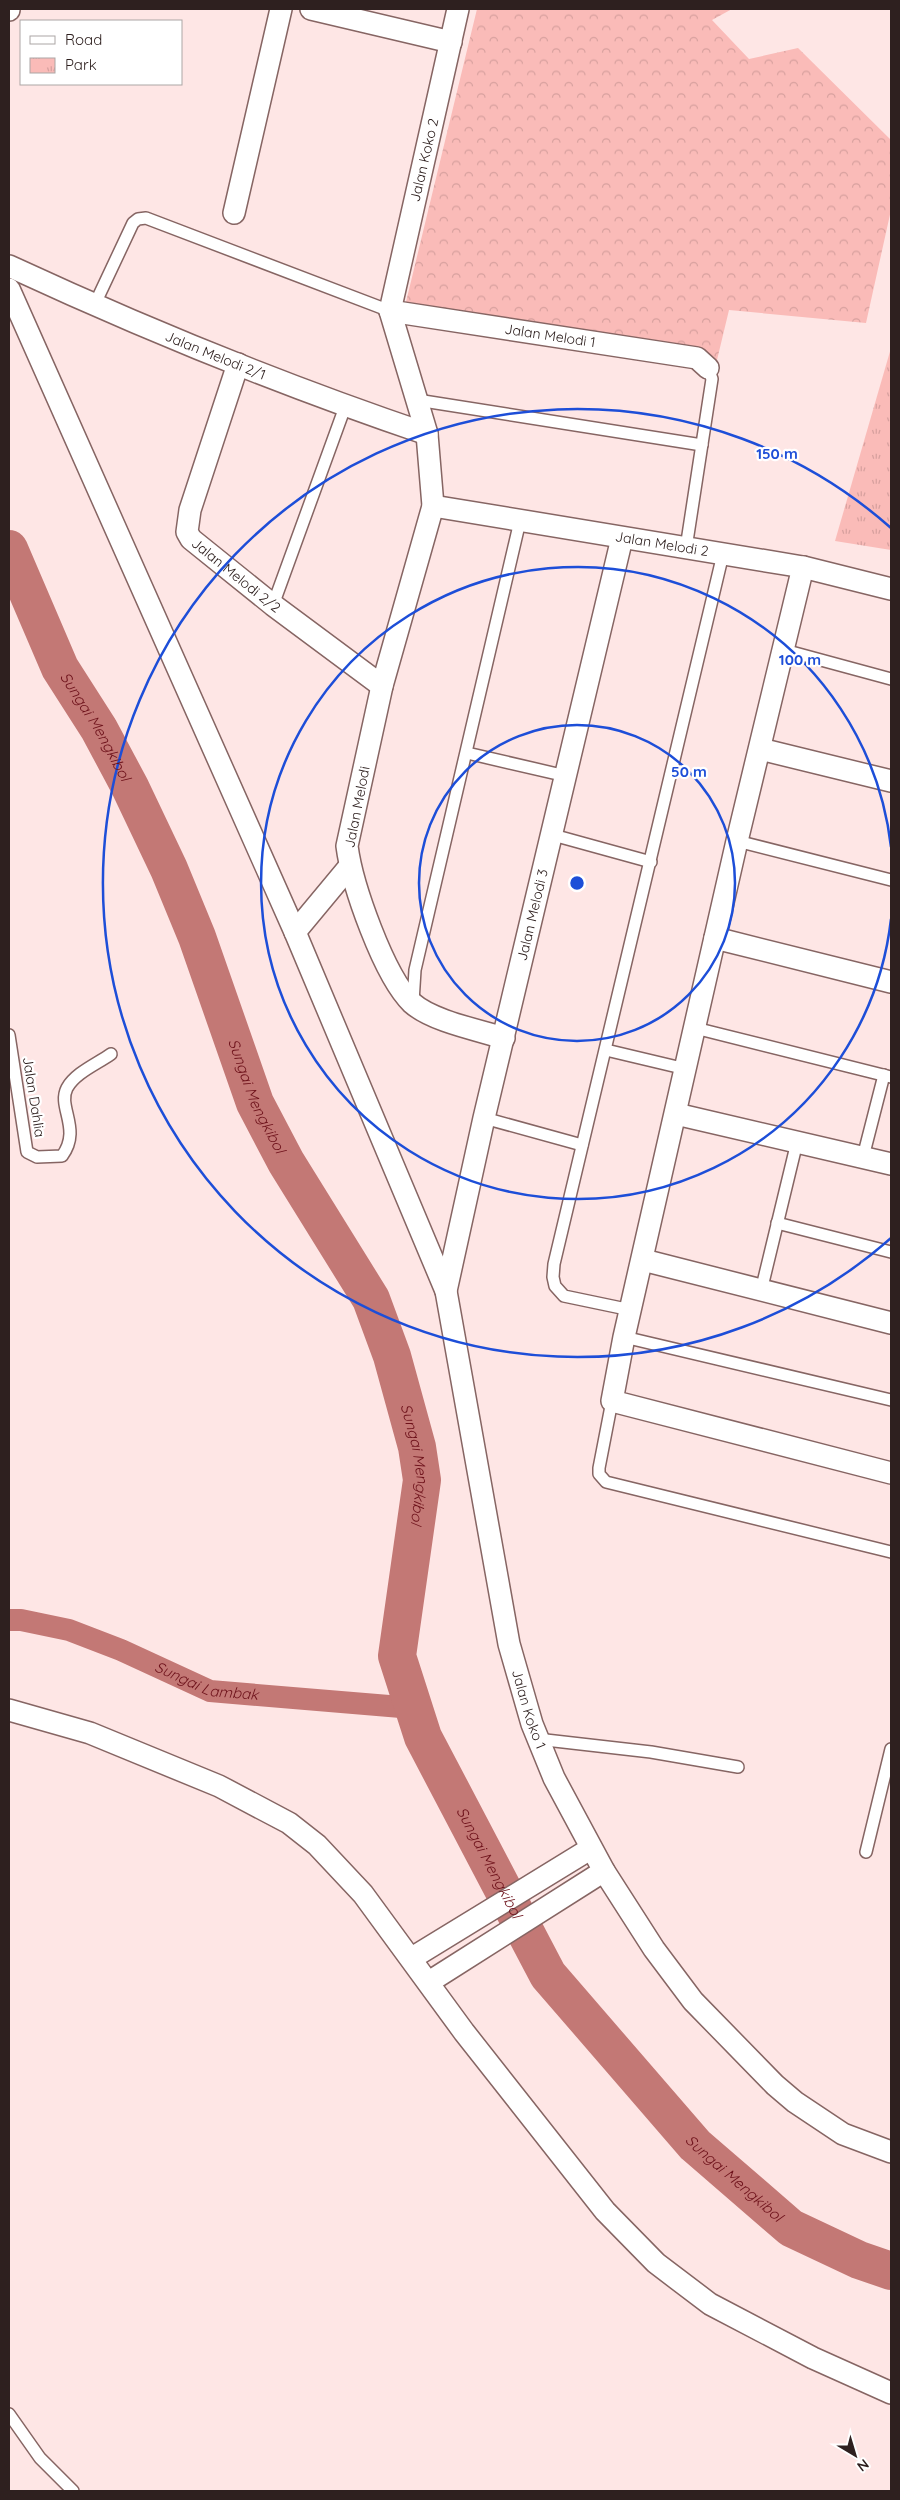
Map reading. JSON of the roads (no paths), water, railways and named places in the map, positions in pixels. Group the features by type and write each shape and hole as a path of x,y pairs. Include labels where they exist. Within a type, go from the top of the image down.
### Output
{"street":[{"path":"234,213 281,9"},
{"path":"311,9 451,42"},
{"name":"Jalan Koko 2","path":"390,310 458,9"},
{"name":"Jalan Melodi 2/1","path":"9,266 94,306 238,364 346,407 427,434"},
{"path":"9,289 295,932 446,1291"},
{"path":"390,310 427,434 433,506"},
{"name":"Jalan Melodi 1","path":"390,310 697,358 708,368"},
{"name":"Jalan Melodi 2/2","path":"238,364 190,510 187,532 191,539 208,554 382,686"},
{"name":"Jalan Melodi 2","path":"433,506 803,567 891,589"},
{"name":"Jalan Melodi","path":"433,506 382,686 347,846 350,867 392,976 413,1004 429,1014 504,1038"},
{"name":"Jalan Melodi 3","path":"446,1291 484,1118 622,538"},
{"path":"803,567 737,841 624,1337 612,1401 891,1473"},
{"path":"760,750 891,782"},
{"path":"295,932 350,867"},
{"path":"715,938 891,982"},
{"path":"676,1114 891,1164"},
{"path":"643,1260 891,1323"},
{"name":"Jalan Koko 1","path":"446,1291 509,1644 537,1739 554,1778 590,1849 654,1949 693,2002 756,2066 775,2085 843,2134 891,2152"},
{"path":"9,1710 90,1733 219,1786 289,1823 317,1845 363,1894 412,1958 464,2032 605,2211 656,2263 710,2304 813,2358 891,2393"},
{"path":"412,1958 590,1849"},
{"path":"428,1982 470,1958 604,1871"}],"lane":[{"path":"94,306 133,223 138,219 146,218 390,310"},
{"path":"686,548 712,378 708,368"},
{"path":"417,400 702,445"},
{"path":"273,605 346,407"},
{"path":"413,1004 415,970 520,521"},
{"path":"631,1310 564,1296 555,1286 552,1277 723,554"},
{"path":"784,650 891,678"},
{"path":"467,753 566,776"},
{"path":"553,834 651,862"},
{"path":"737,841 891,880"},
{"path":"695,1028 888,1076 863,1157"},
{"name":"Jalan Dahlia","path":"9,1035 27,1152 37,1157 62,1156 69,1146 71,1124 66,1102 66,1089 76,1077 111,1054"},
{"path":"606,1050 686,1069"},
{"path":"484,1118 582,1145"},
{"path":"761,1291 797,1142"},
{"path":"777,1223 891,1252"},
{"path":"624,1337 891,1400"},
{"path":"612,1401 599,1468 599,1474 606,1482 891,1552"},
{"path":"537,1739 651,1752 738,1767"},
{"path":"866,1852 891,1749"},
{"path":"9,2414 40,2458 73,2491"}],"waterway":[{"name":"Sungai Mengkibol","path":"9,549 60,668 99,729 130,787 169,869 197,937 255,1103 286,1162 371,1299 392,1356 417,1447 422,1480 397,1656 423,1737 548,1975 695,2145 791,2228 859,2260 891,2271"},
{"name":"Sungai Lambak","path":"9,1620 21,1620 69,1630 121,1650 210,1691 413,1708"}]}
